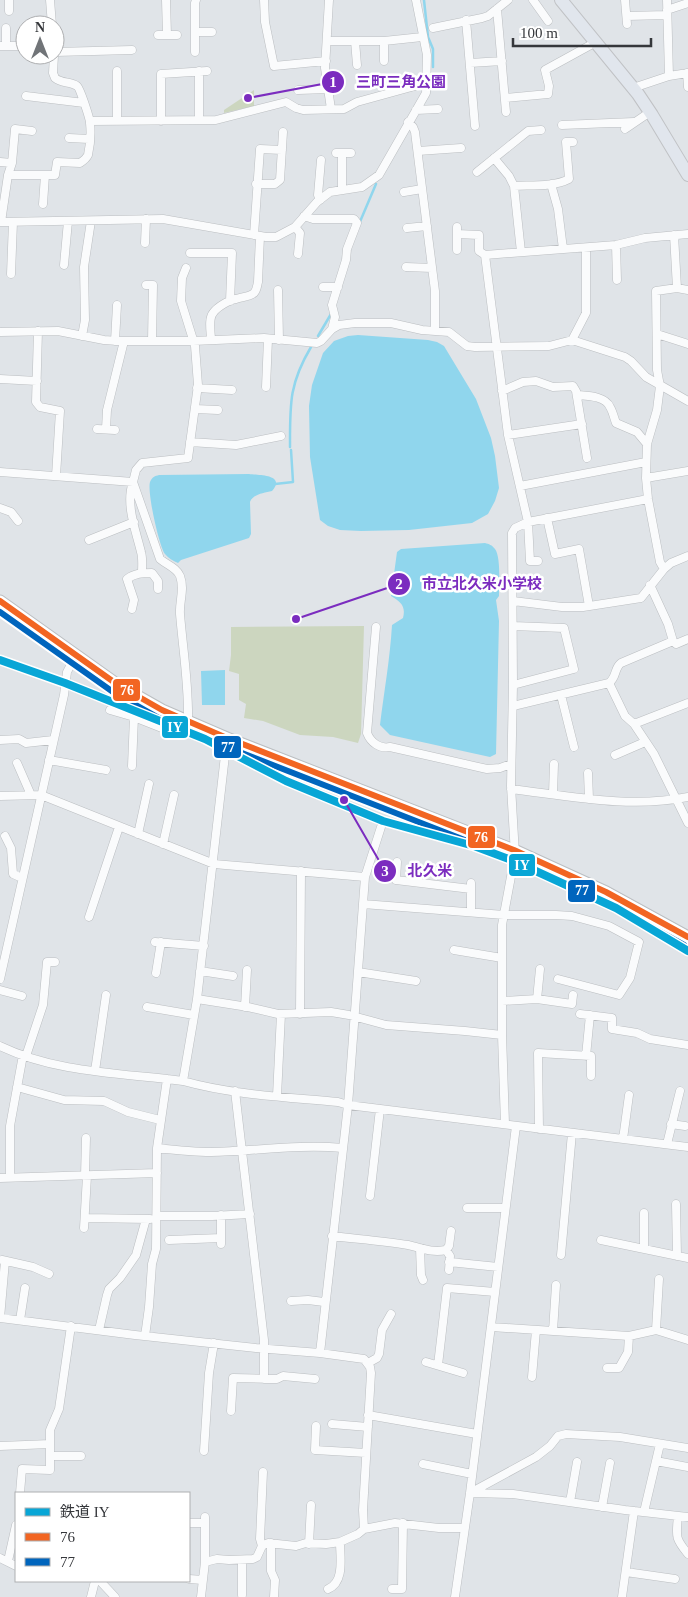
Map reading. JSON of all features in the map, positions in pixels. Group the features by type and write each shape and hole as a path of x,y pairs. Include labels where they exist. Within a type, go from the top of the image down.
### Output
{"main road":[{"path":"561,0 571,5 596,42 633,88 650,112 688,175"},
{"path":"0,601 141,698 188,722 514,850 597,888 688,937"}],"street":[{"path":"9,11 10,0"},
{"path":"50,0 51,15"},
{"path":"166,0 167,35"},
{"path":"195,52 196,0"},
{"path":"264,0 265,22 274,66 326,61"},
{"path":"329,0 326,61 331,109"},
{"path":"32,130 15,129 12,163 8,175 1,222 113,219 176,220 276,237 295,227 330,192 362,187 378,175 426,93 427,55 416,0"},
{"path":"432,28 482,18 508,0"},
{"path":"533,0 548,21"},
{"path":"625,0 627,24"},
{"path":"667,0 669,76"},
{"path":"627,16 667,12 688,3"},
{"path":"497,9 506,112"},
{"path":"466,20 475,126"},
{"path":"3,46 6,28"},
{"path":"195,32 212,32"},
{"path":"158,35 177,35"},
{"path":"327,41 384,41 422,37"},
{"path":"355,41 357,65"},
{"path":"384,41 384,61"},
{"path":"506,98 548,94 549,86 544,70 596,42"},
{"path":"65,53 132,50"},
{"path":"470,63 502,61"},
{"path":"8,175 55,175 57,162 80,163 88,155 90,120 81,90 78,86 62,83 55,78 53,65"},
{"path":"117,70 117,120"},
{"path":"160,120 160,74 203,71 199,120"},
{"path":"633,88 669,76 687,73 688,87"},
{"path":"90,120 216,120 286,102 304,110 344,109 357,102 426,83"},
{"path":"298,90 328,89"},
{"path":"26,96 84,103"},
{"path":"416,110 438,109"},
{"path":"625,129 650,112"},
{"path":"408,122 415,132 418,151 435,292 435,331"},
{"path":"562,125 634,122"},
{"path":"477,172 528,131 542,130"},
{"path":"256,184 274,184 280,180 283,132"},
{"path":"69,138 89,139"},
{"path":"514,186 551,184 564,182 569,179 566,142 573,142"},
{"path":"418,151 461,148"},
{"path":"211,340 211,318 213,313 230,301 253,294 256,289 258,282 256,184 260,149 282,150"},
{"path":"342,190 343,153"},
{"path":"494,158 514,186 521,252"},
{"path":"320,200 318,195 321,160"},
{"path":"0,162 12,163"},
{"path":"43,204 45,175"},
{"path":"551,184 558,209 563,249"},
{"path":"404,192 422,190"},
{"path":"304,216 313,219 354,219 357,223 347,249 332,305 335,317 332,329"},
{"path":"144,243 146,219"},
{"path":"64,265 68,221"},
{"path":"82,336 85,320 84,267 90,221"},
{"path":"11,274 12,222"},
{"path":"406,228 427,226"},
{"path":"295,227 300,233 298,254"},
{"path":"457,250 457,231 479,235 480,252 485,255 616,245 645,238 688,234"},
{"path":"674,235 677,288"},
{"path":"616,245 616,280"},
{"path":"572,340 586,313 586,248"},
{"path":"190,253 232,253 230,301"},
{"path":"485,255 508,435 528,522 530,561 538,562"},
{"path":"406,267 432,268"},
{"path":"142,572 141,553 130,506 131,488 136,470 142,462 188,458 197,388 195,346 181,301 182,278 186,268"},
{"path":"146,285 153,285 152,341"},
{"path":"323,287 338,287"},
{"path":"664,569 660,562 646,478 647,444 657,410 660,386 657,370 656,290 677,288 688,290"},
{"path":"278,290 280,340"},
{"path":"106,429 107,410 120,341 116,305"},
{"path":"0,332 58,331 120,341 268,339 317,343 332,329 346,324 382,323 397,324 422,330 448,332 467,346 549,346 572,340 624,357 631,361 646,378 688,401"},
{"path":"38,331 36,402 37,405 60,411 56,476"},
{"path":"657,334 688,344"},
{"path":"266,387 268,339"},
{"path":"0,379 37,381"},
{"path":"502,391 523,382 536,381 553,387 572,386 577,395 587,458"},
{"path":"197,388 232,390"},
{"path":"577,395 601,399 606,402 610,406 616,423 637,432 647,444"},
{"path":"195,409 218,410"},
{"path":"508,435 582,424"},
{"path":"97,429 115,430"},
{"path":"190,442 236,445 281,436"},
{"path":"520,486 646,462"},
{"path":"646,478 688,471"},
{"path":"0,472 133,482"},
{"path":"133,482 160,560 176,570 181,577 182,591 179,612 189,697 188,722"},
{"path":"505,1124 502,958 504,915 514,861 511,789 513,706 512,533 516,528 528,522 648,499"},
{"path":"0,508 11,512 18,521"},
{"path":"547,518 555,554 579,549 589,606"},
{"path":"89,540 134,522"},
{"path":"513,601 562,607 589,606 641,598 664,569 671,563 688,556"},
{"path":"132,609 134,600 127,579 133,574 142,572 152,573 158,581 158,589"},
{"path":"650,585 668,624 673,641 676,644 688,639"},
{"path":"513,626 564,628 574,669 513,684"},
{"path":"376,627 367,733 369,737 379,747 390,747 488,768 500,768 511,764"},
{"path":"513,706 608,683 613,680 621,663 673,641"},
{"path":"0,979 64,695 67,672 76,655"},
{"path":"608,683 625,716 634,724 663,771 688,823"},
{"path":"561,695 574,747"},
{"path":"132,766 134,717 141,698"},
{"path":"634,724 688,703"},
{"path":"110,710 168,730"},
{"path":"183,1081 204,946 227,738"},
{"path":"0,740 19,739 26,742 53,740"},
{"path":"615,755 646,742"},
{"path":"49,760 106,770"},
{"path":"17,763 31,795"},
{"path":"553,794 554,764"},
{"path":"588,773 589,799"},
{"path":"138,834 149,784"},
{"path":"511,789 618,801 688,797"},
{"path":"0,796 41,795 214,864 365,878"},
{"path":"162,844 174,795"},
{"path":"89,917 119,827"},
{"path":"320,1353 324,1302 348,1105 365,878 381,827"},
{"path":"5,836 11,848 12,874 22,878"},
{"path":"396,862 396,880 471,886 471,912"},
{"path":"300,1014 301,871"},
{"path":"363,904 504,915 556,914 572,916 609,926 639,942 630,978 619,995 558,979"},
{"path":"156,973 158,942 204,946"},
{"path":"454,950 502,958"},
{"path":"10,1177 10,1126 17,1088 24,1056 47,1006 47,962 55,962"},
{"path":"536,1000 540,969"},
{"path":"245,1007 247,970"},
{"path":"200,971 233,976"},
{"path":"358,972 416,981"},
{"path":"0,990 22,996"},
{"path":"95,1071 106,995"},
{"path":"502,1001 536,1000 572,1004 573,995"},
{"path":"197,999 281,1014 331,1012 386,1025 502,1036"},
{"path":"147,1007 194,1015"},
{"path":"277,1096 281,1014"},
{"path":"580,1014 612,1018 612,1029 637,1033 650,1038 688,1046"},
{"path":"586,1056 590,1015"},
{"path":"0,1046 24,1056 74,1068 183,1081 235,1091 338,1102 348,1105 688,1147"},
{"path":"539,1129 538,1053 591,1056 591,1076"},
{"path":"144,1336 149,1306 152,1264 156,1249 157,1148 167,1079"},
{"path":"17,1088 64,1100 104,1101 128,1112 160,1120"},
{"path":"235,1091 264,1349 264,1378"},
{"path":"666,1144 680,1091"},
{"path":"623,1139 629,1095"},
{"path":"370,1196 380,1109"},
{"path":"671,1124 685,1126"},
{"path":"456,1597 516,1126"},
{"path":"561,1255 572,1133"},
{"path":"84,1228 86,1138"},
{"path":"157,1148 184,1151 243,1150 292,1146 343,1148"},
{"path":"0,1178 157,1174"},
{"path":"676,1204 677,1256"},
{"path":"467,1208 506,1208"},
{"path":"644,1213 644,1249"},
{"path":"85,1218 146,1219 250,1214"},
{"path":"169,1240 221,1241 221,1215"},
{"path":"99,1330 109,1289 120,1278 136,1255 146,1219"},
{"path":"555,1226 564,1227"},
{"path":"446,1250 449,1246 450,1231"},
{"path":"332,1236 409,1242 430,1251 446,1250"},
{"path":"601,1240 688,1258"},
{"path":"420,1248 421,1275 423,1280"},
{"path":"446,1250 450,1256 449,1266 498,1267"},
{"path":"49,1274 33,1267 3,1260 0,1318 144,1336 359,1357 368,1363 371,1373 363,1510 364,1529"},
{"path":"656,1330 659,1279"},
{"path":"553,1331 556,1285"},
{"path":"20,1320 25,1288"},
{"path":"438,1365 447,1288 495,1292"},
{"path":"291,1301 308,1300 324,1302"},
{"path":"368,1363 377,1358 379,1354 382,1330 391,1314"},
{"path":"20,1492 22,1469 50,1470 50,1430 59,1409 71,1326"},
{"path":"491,1327 629,1336 656,1330 688,1340"},
{"path":"532,1377 536,1330"},
{"path":"607,1368 619,1368 628,1352 629,1336"},
{"path":"204,1451 209,1373 214,1343"},
{"path":"426,1362 463,1373"},
{"path":"230,1411 233,1378 277,1379 283,1376 315,1379"},
{"path":"368,1416 477,1434"},
{"path":"332,1424 368,1427"},
{"path":"316,1426 315,1450 366,1453"},
{"path":"470,1493 536,1457 550,1446 558,1436 566,1434 620,1437 688,1448"},
{"path":"0,1446 50,1444"},
{"path":"644,1512 660,1444"},
{"path":"50,1456 81,1456"},
{"path":"656,1461 688,1467"},
{"path":"423,1464 434,1462 472,1474"},
{"path":"570,1502 577,1462"},
{"path":"602,1507 610,1463"},
{"path":"262,1546 260,1540 263,1472"},
{"path":"470,1493 513,1494 688,1517"},
{"path":"309,1544 310,1505"},
{"path":"622,1597 634,1511"},
{"path":"678,1516 676,1536 688,1554"},
{"path":"190,1523 205,1520 201,1597"},
{"path":"204,1562 217,1559 253,1559 262,1546 271,1543 296,1546 340,1542 358,1534 364,1529 403,1523 439,1528 465,1528"},
{"path":"392,1590 402,1589 403,1523"},
{"path":"4,1560 15,1528"},
{"path":"328,1589 334,1586 339,1576 340,1542"},
{"path":"271,1543 271,1571 274,1580 274,1597"},
{"path":"242,1560 242,1595"},
{"path":"626,1572 674,1579"},
{"path":"190,1579 203,1580"},
{"path":"91,1597 99,1582"},
{"path":"101,1582 115,1597"}],"green space":[{"path":"254,90 254,106 224,113 224,110"},
{"path":"364,626 361,734 358,743 333,737 300,735 263,721 244,718 246,704 239,700 239,674 229,671 231,627"}],"water":[{"path":"358,335 428,340 444,346 476,399 491,438 499,488 488,514 472,523 409,530 340,530 328,526 320,520 310,457 309,406 312,385 323,353 334,341"},
{"path":"249,474 273,478 276,481 276,485 272,491 262,493 251,499 251,534 249,538 181,560 178,563 166,555 160,541 152,507 150,482 155,476"},
{"path":"485,543 495,549 499,564 499,596 496,600 499,621 496,754 490,757 390,735 380,725 392,625 403,618 404,614 402,605 391,596 397,552 401,549"},
{"path":"225,670 225,705 202,705 201,671"}],"waterway":[{"path":"424,0 428,37 433,49 433,67"},
{"path":"359,224 376,184"},
{"path":"318,336 331,314"},
{"path":"290,447 292,395 298,372 311,347"},
{"path":"275,484 293,482 291,450"}],"rail line":[{"name":"IY","path":"0,660 65,683 205,739 286,781 383,821 474,846 514,861 616,908 688,951"}],"transit line":[{"name":"76","path":"0,601 118,685 162,710 227,738 514,850 606,892 688,937"},
{"name":"77","path":"0,612 113,692 159,718 224,746 511,858 602,900 684,945"}],"place":[{"name":"三町三角公園","path":"248,98"},
{"name":"市立北久米小学校","path":"296,619"},
{"name":"北久米","path":"344,800"}]}
